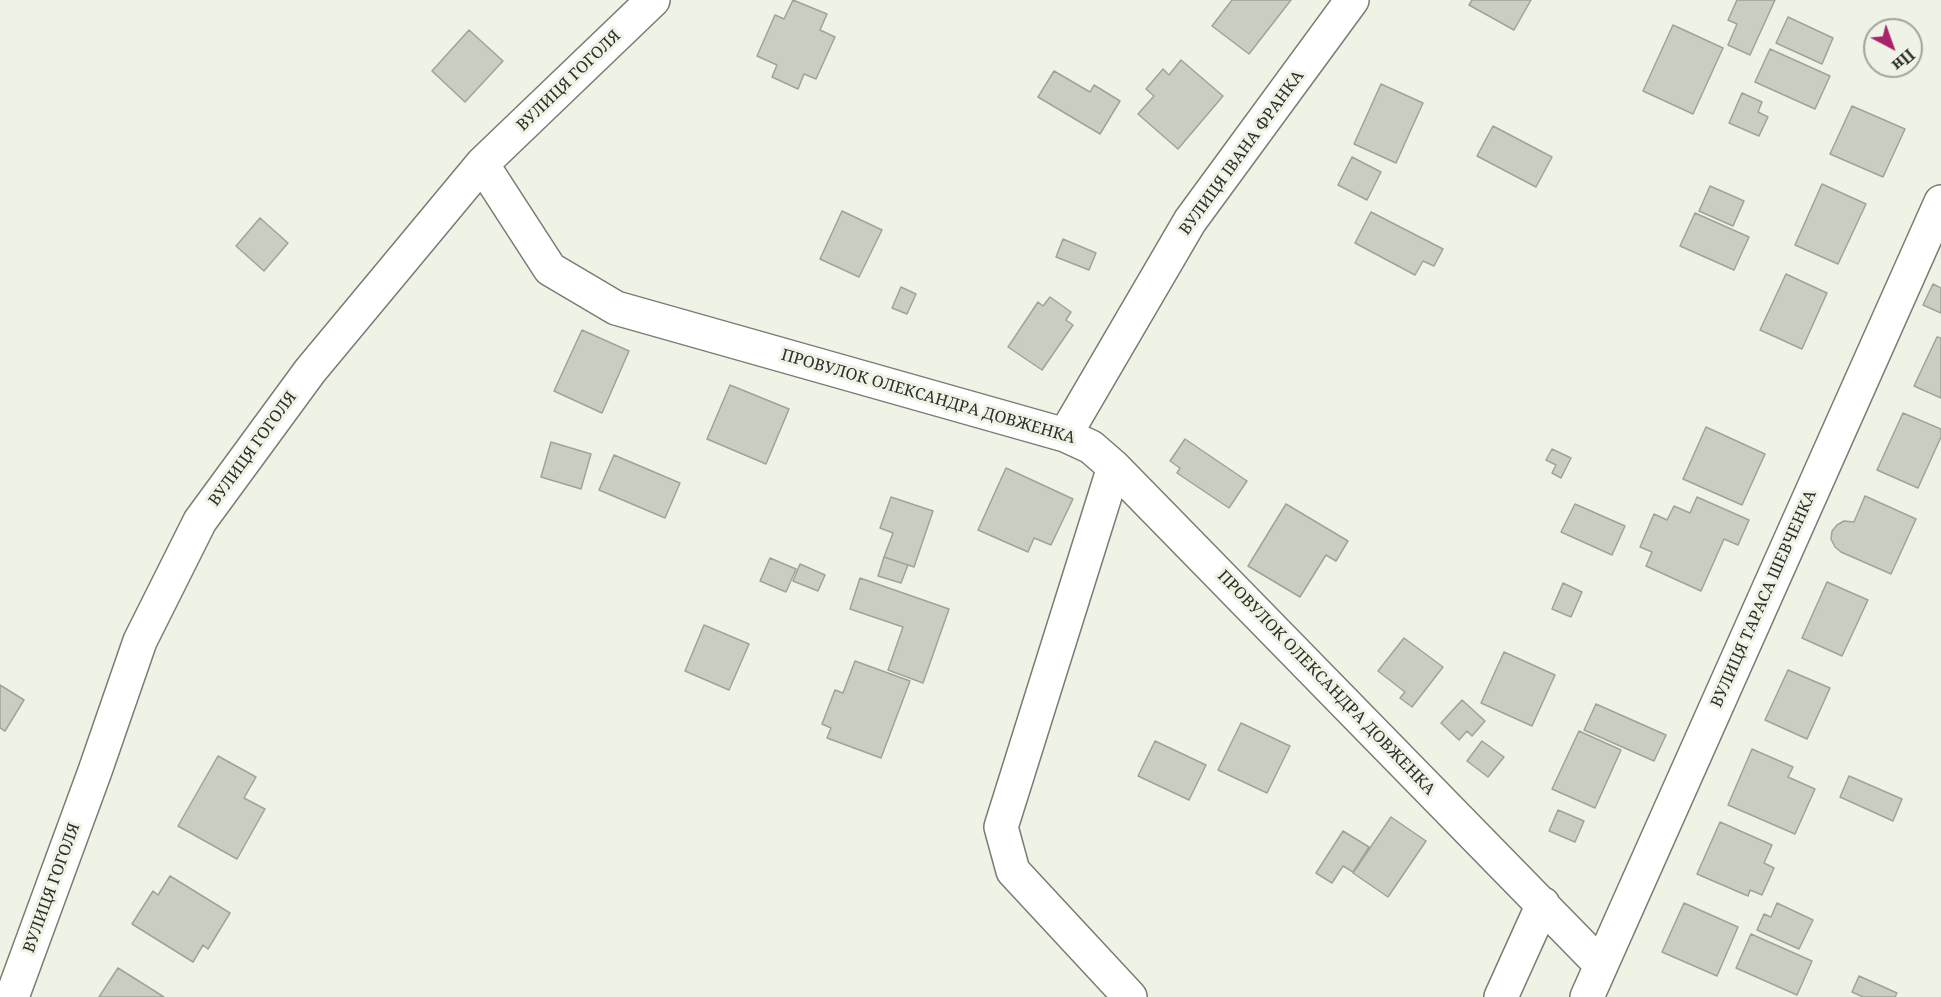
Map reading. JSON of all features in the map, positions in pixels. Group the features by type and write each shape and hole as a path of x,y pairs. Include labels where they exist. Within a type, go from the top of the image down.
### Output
{"street":[{"name":"ВУЛИЦЯ ГОГОЛЯ","path":"12,997 140,641 200,521 310,371 482,164 653,0"},
{"name":"ВУЛИЦЯ ІВАНА ФРАНКА","path":"1065,435 1190,221 1352,0"},
{"name":"ПРОВУЛОК ОЛЕКСАНДРА ДОВЖЕНКА","path":"482,164 550,269 616,308 1065,435 1091,447 1114,467 1601,965"},
{"name":"ВУЛИЦЯ ТАРАСА ШЕВЧЕНКА","path":"1587,997 1941,202"},
{"path":"1114,467 1001,827 1013,871 1130,997"},
{"path":"1501,997 1543,904"}],"building":[{"path":"793,0 827,14 820,30 835,37 816,79 804,74 798,89 772,77 777,65 757,56 775,15 784,19"},
{"path":"1232,0 1291,0 1249,54 1212,26"},
{"path":"1472,0 1531,0 1514,30 1469,5"},
{"path":"1737,0 1775,0 1750,55 1728,45 1737,24 1728,20"},
{"path":"1788,17 1833,38 1822,64 1776,43"},
{"path":"1673,25 1723,48 1693,114 1643,91"},
{"path":"469,30 503,61 465,102 432,71"},
{"path":"1770,49 1830,76 1815,109 1755,82"},
{"path":"1181,60 1223,96 1178,149 1138,114 1154,96 1146,89 1163,69 1169,75"},
{"path":"1054,71 1090,92 1094,85 1120,101 1100,134 1038,97"},
{"path":"1381,84 1423,103 1396,163 1354,144"},
{"path":"1742,93 1762,102 1758,112 1768,117 1759,136 1729,123"},
{"path":"1852,106 1905,129 1883,177 1830,154"},
{"path":"1493,126 1552,157 1536,187 1477,156"},
{"path":"1352,157 1381,172 1367,200 1338,185"},
{"path":"1822,184 1866,204 1838,264 1795,245"},
{"path":"1710,186 1744,201 1733,226 1699,211"},
{"path":"842,211 882,230 859,277 820,259"},
{"path":"1371,212 1443,249 1434,266 1423,261 1415,275 1355,243"},
{"path":"1695,213 1749,237 1734,270 1680,246"},
{"path":"260,218 288,243 264,271 236,246"},
{"path":"1063,239 1096,253 1089,270 1056,257"},
{"path":"1786,274 1827,293 1802,349 1760,330"},
{"path":"1933,284 1941,288 1941,313 1923,305"},
{"path":"901,287 916,294 907,314 892,308"},
{"path":"1050,297 1071,312 1066,320 1073,325 1042,370 1008,347 1038,302 1043,306"},
{"path":"582,330 629,351 602,413 554,391"},
{"path":"1937,337 1941,338 1941,398 1914,386"},
{"path":"730,385 789,409 766,464 707,439"},
{"path":"1903,413 1941,429 1941,437 1918,488 1877,470"},
{"path":"1706,427 1765,454 1742,505 1683,479"},
{"path":"1185,439 1247,481 1229,508 1177,473 1180,468 1170,461"},
{"path":"551,442 591,454 581,489 541,477"},
{"path":"1552,449 1571,458 1561,478 1552,473 1556,465 1546,460"},
{"path":"614,455 680,483 665,518 599,490"},
{"path":"1006,468 1073,499 1051,545 1034,538 1028,552 978,530"},
{"path":"1865,496 1916,519 1891,574 1841,552 1831,539 1832,531 1837,525 1844,521 1854,522"},
{"path":"891,497 933,511 914,567 884,557 893,533 880,528"},
{"path":"1697,497 1749,520 1738,545 1724,539 1701,591 1646,566 1652,552 1640,547 1654,514 1667,520 1674,506 1690,513"},
{"path":"1286,504 1348,541 1336,561 1326,555 1300,597 1248,566"},
{"path":"1575,504 1625,526 1612,555 1561,532"},
{"path":"884,557 908,565 901,583 878,576"},
{"path":"770,558 796,569 786,592 760,581"},
{"path":"800,564 825,575 818,591 793,581"},
{"path":"860,578 949,609 923,683 888,670 903,627 850,609"},
{"path":"1827,582 1868,600 1842,656 1802,638"},
{"path":"1563,583 1582,592 1571,617 1552,609"},
{"path":"704,625 749,644 729,690 685,671"},
{"path":"1404,638 1443,667 1412,707 1400,698 1405,692 1378,671"},
{"path":"1504,652 1555,675 1532,726 1481,703"},
{"path":"855,661 910,681 881,758 827,738 831,728 822,724 835,690 843,693"},
{"path":"1788,670 1830,688 1807,739 1765,720"},
{"path":"0,685 24,700 5,731 0,728"},
{"path":"1462,700 1485,721 1472,736 1467,731 1459,740 1441,723"},
{"path":"1596,704 1666,735 1654,761 1584,730"},
{"path":"1241,723 1290,746 1267,793 1218,770"},
{"path":"1579,731 1621,750 1595,808 1552,789"},
{"path":"1155,741 1206,765 1189,800 1138,776"},
{"path":"1482,741 1504,757 1488,777 1467,761"},
{"path":"1752,749 1793,767 1788,777 1815,789 1795,834 1728,805"},
{"path":"218,756 256,777 244,798 265,809 237,859 178,826"},
{"path":"1849,776 1902,799 1893,821 1840,797"},
{"path":"1558,810 1584,821 1575,842 1549,831"},
{"path":"1391,817 1426,841 1388,897 1353,873"},
{"path":"1720,822 1772,845 1764,863 1774,868 1762,895 1750,890 1748,896 1697,874"},
{"path":"1343,831 1369,847 1353,872 1343,866 1332,883 1316,873"},
{"path":"170,876 230,913 208,949 203,945 193,962 132,924 153,891 158,895"},
{"path":"1684,903 1738,927 1717,976 1662,952"},
{"path":"1777,903 1813,920 1799,949 1757,930 1764,914 1771,917"},
{"path":"1751,934 1812,961 1797,995 1736,968"},
{"path":"118,968 164,997 99,997"},
{"path":"1859,976 1897,993 1895,997 1863,997 1852,992"}]}
